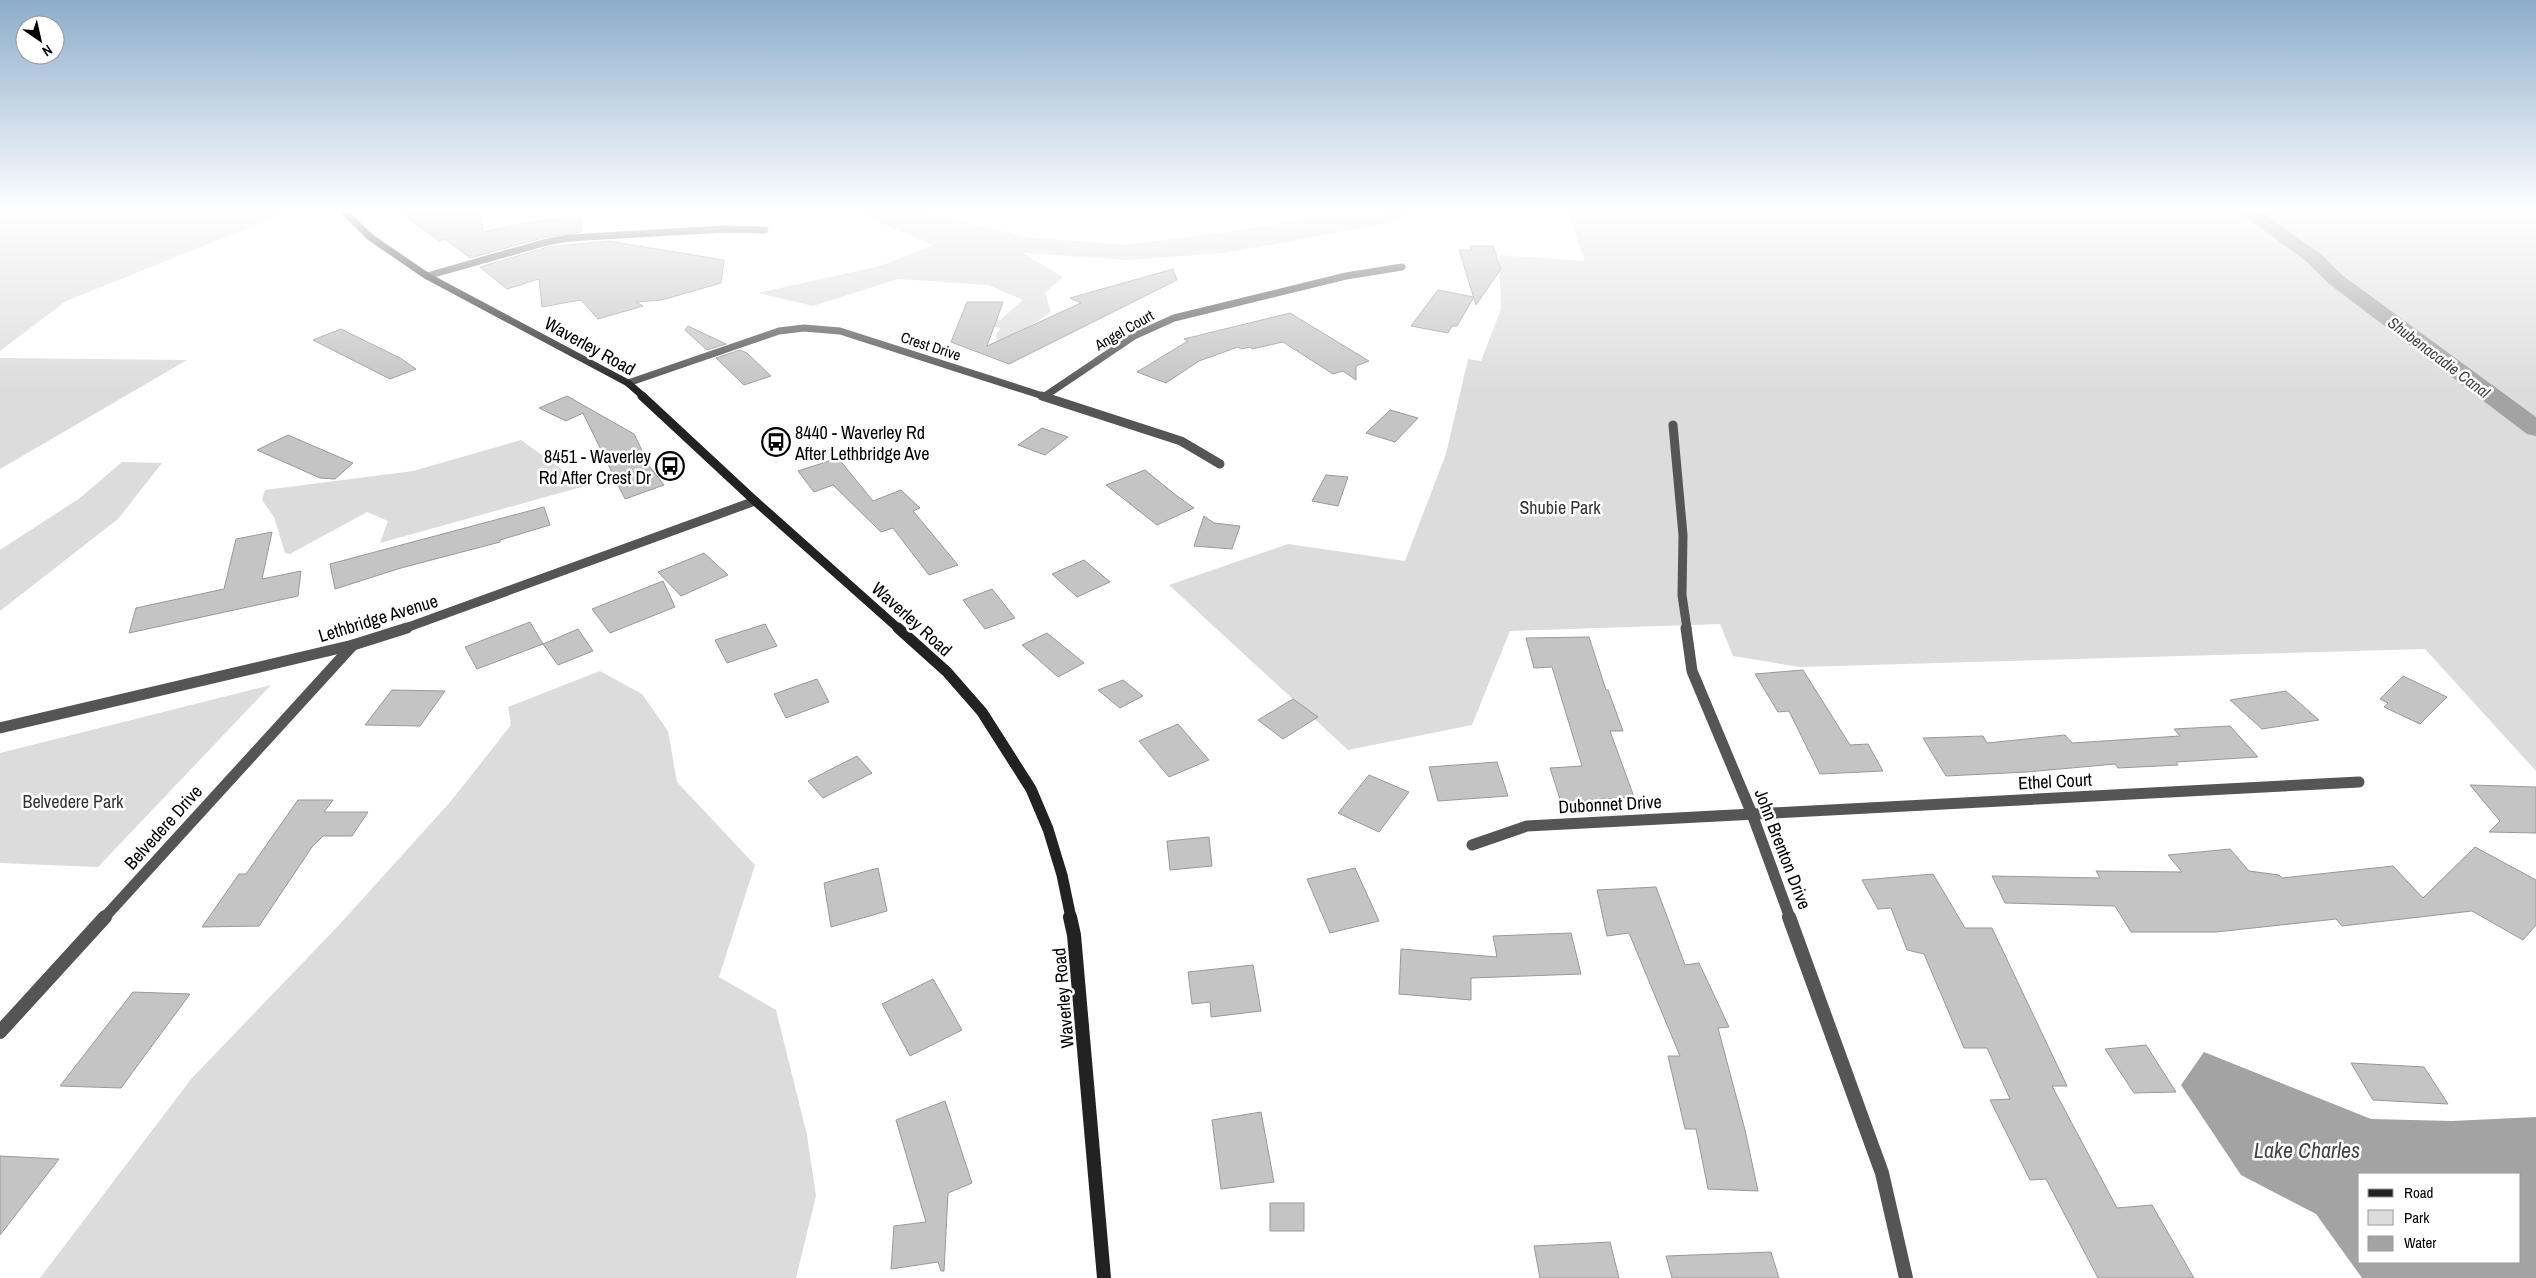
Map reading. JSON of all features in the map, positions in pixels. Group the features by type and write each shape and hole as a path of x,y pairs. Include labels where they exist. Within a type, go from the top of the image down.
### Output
{"main road":[{"name":"Waverley Road","path":"419,271 628,383 755,501 946,672 982,712 1031,789 1048,829 1062,875 1074,935 1104,1278"}],"street":[{"path":"427,276 446,271"},
{"name":"Angel Court","path":"1045,396 1134,336 1174,318 1346,276 1379,271"},
{"name":"Crest Drive","path":"628,383 707,354 779,331 804,328 840,331 1181,441 1220,464"},
{"name":"John Brenton Drive","path":"1673,426 1683,535 1682,595 1692,672 1752,814 1882,1173 1906,1278"},
{"name":"Lethbridge Avenue","path":"0,728 352,645 433,620 755,501"},
{"name":"Belvedere Drive","path":"0,1032 352,645"},
{"name":"Ethel Court","path":"1752,814 2359,782"},
{"name":"Dubonnet Drive","path":"1472,845 1527,826 1752,814"}],"green space":[{"path":"0,271 142,271 66,301 0,351"},
{"path":"859,271 1052,271 1063,277 1045,293 1051,312 997,348 996,334 1001,328 970,324 982,316 1000,320 1023,300 988,285 898,279 813,306 758,293"},
{"name":"Shubie Park","path":"1500,271 2536,271 2536,771 2425,649 1799,667 1733,656 1720,624 1510,631 1472,725 1348,750 1169,585 1288,544 1405,561 1446,454 1468,359 1481,361 1501,309"},
{"path":"0,358 187,360 0,469"},
{"path":"521,440 585,486 380,543 388,521 367,512 290,554 285,553 274,517 262,500 265,490 413,471"},
{"path":"122,462 162,463 118,519 0,611 0,550 80,498"},
{"path":"600,671 642,694 668,731 677,782 755,865 719,977 776,1010 807,1135 816,1196 796,1278 40,1278 192,1078 339,925 451,801 511,725 508,707"},
{"name":"Belvedere Park","path":"271,685 98,867 0,863 0,753"}],"water":[{"name":"Lake Charles","path":"2204,1052 2371,1119 2452,1121 2536,1117 2536,1278 2362,1278 2316,1214 2241,1175 2181,1085"}],"building":[{"path":"484,271 723,271 721,283 662,300 636,302 643,306 598,319 581,300 542,307 539,279 507,289"},
{"path":"1167,271 1174,271 1177,280 1009,364 951,342 967,302 1003,302 987,346 1081,303 1070,298"},
{"path":"1465,271 1500,271 1476,305"},
{"path":"1438,290 1474,297 1457,326 1452,326 1448,333 1411,326"},
{"path":"1290,313 1369,361 1356,366 1356,380 1343,371 1333,374 1283,342 1252,349 1250,347 1241,349 1238,347 1199,361 1166,383 1137,372 1188,341 1184,339"},
{"path":"688,326 726,344 707,350 685,330"},
{"path":"341,329 400,358 416,369 390,379 313,340"},
{"path":"740,350 747,353 771,376 744,385 716,358"},
{"path":"567,396 634,434 650,467 664,485 625,499 583,413 566,421 539,408"},
{"path":"1390,410 1418,418 1395,442 1366,433"},
{"path":"1042,428 1068,437 1045,455 1018,445"},
{"path":"288,435 353,463 335,479 320,478 257,450"},
{"path":"838,458 873,501 901,490 920,508 913,511 958,565 929,575 893,528 881,532 833,485 814,492 798,471"},
{"path":"1145,470 1194,508 1157,525 1106,485"},
{"path":"1326,475 1348,477 1338,506 1312,501"},
{"path":"544,507 550,525 500,540 500,542 401,568 335,589 330,564"},
{"path":"1204,516 1214,523 1240,526 1232,549 1194,546"},
{"path":"272,532 262,579 301,571 298,596 129,633 136,608 224,589 236,539"},
{"path":"704,553 728,575 681,596 658,572"},
{"path":"1084,560 1110,582 1077,597 1052,574"},
{"path":"663,581 675,607 610,633 592,609"},
{"path":"992,589 1015,618 985,629 963,600"},
{"path":"530,622 543,644 477,669 465,647"},
{"path":"765,624 777,646 727,663 715,640"},
{"path":"578,629 593,651 558,665 543,644"},
{"path":"1047,633 1084,663 1058,677 1022,645"},
{"path":"1589,637 1606,690 1608,690 1623,731 1610,731 1634,797 1561,802 1550,768 1582,766 1552,667 1534,668 1526,638"},
{"path":"1803,670 1850,745 1868,744 1883,771 1820,774 1789,711 1778,712 1755,674"},
{"path":"2403,676 2447,697 2420,724 2384,707 2388,703 2380,699"},
{"path":"817,679 829,702 786,718 774,694"},
{"path":"1123,680 1143,696 1120,708 1098,690"},
{"path":"392,690 445,691 420,726 365,725"},
{"path":"2286,691 2319,720 2262,729 2230,700"},
{"path":"1293,699 1318,717 1283,739 1258,720"},
{"path":"1178,724 1209,760 1169,777 1139,741"},
{"path":"2230,726 2258,757 2176,762 2178,765 2118,768 2115,764 2027,772 1946,776 1923,738 1983,736 1987,743 2065,735 2072,743 2180,736 2174,729"},
{"path":"857,756 872,773 823,798 808,781"},
{"path":"1497,762 1508,796 1438,801 1429,767"},
{"path":"1369,775 1409,792 1379,832 1338,813"},
{"path":"2470,785 2536,787 2536,833 2489,832 2500,821"},
{"path":"298,800 333,800 324,812 368,812 352,836 323,836 312,847 259,926 202,927 239,874 246,874"},
{"path":"1209,837 1212,866 1170,870 1167,841"},
{"path":"2475,847 2536,880 2536,925 2523,940 2472,911 2342,926 2336,919 2216,932 2131,932 2115,906 2005,903 1992,876 2100,878 2096,871 2182,872 2168,855 2230,849 2249,871 2279,875 2282,878 2393,866 2423,898"},
{"path":"878,868 887,911 831,927 824,883"},
{"path":"1355,868 1379,921 1330,933 1307,879"},
{"path":"1933,874 1965,928 1992,928 2067,1086 2052,1086 2117,1208 2152,1205 2194,1278 2098,1278 2046,1179 2030,1180 1990,1100 2010,1099 1987,1048 1964,1048 1924,954 1907,950 1891,908 1878,909 1862,880"},
{"path":"1656,887 1685,965 1699,963 1729,1027 1718,1028 1745,1130 1758,1191 1708,1189 1696,1129 1685,1129 1668,1056 1680,1056 1629,933 1607,936 1597,890"},
{"path":"1571,933 1581,974 1471,978 1471,1000 1399,994 1401,949 1497,957 1493,936"},
{"path":"1253,965 1261,1011 1211,1017 1210,1002 1192,1004 1188,972"},
{"path":"933,979 962,1030 910,1056 882,1004"},
{"path":"133,992 190,994 121,1088 60,1086"},
{"path":"2146,1045 2176,1092 2134,1093 2105,1049"},
{"path":"2351,1063 2424,1067 2448,1104 2373,1100"},
{"path":"945,1101 972,1183 948,1193 944,1271 941,1271 938,1262 891,1269 894,1226 926,1222 896,1120"},
{"path":"1261,1112 1274,1182 1221,1189 1212,1120"},
{"path":"0,1156 59,1159 0,1235"},
{"path":"1270,1203 1304,1203 1304,1231 1270,1231"},
{"path":"1610,1242 1619,1278 1540,1278 1534,1246"},
{"path":"1771,1252 1779,1278 1672,1278 1666,1256"}],"waterway":[{"name":"Shubenacadie Canal","path":"2327,271 2335,279 2536,429"}],"place":[{"name":"8440 - Waverley Rd After Lethbridge Ave","path":"776,442"},
{"name":"8451 - Waverley Rd After Crest Dr","path":"670,466"}]}
